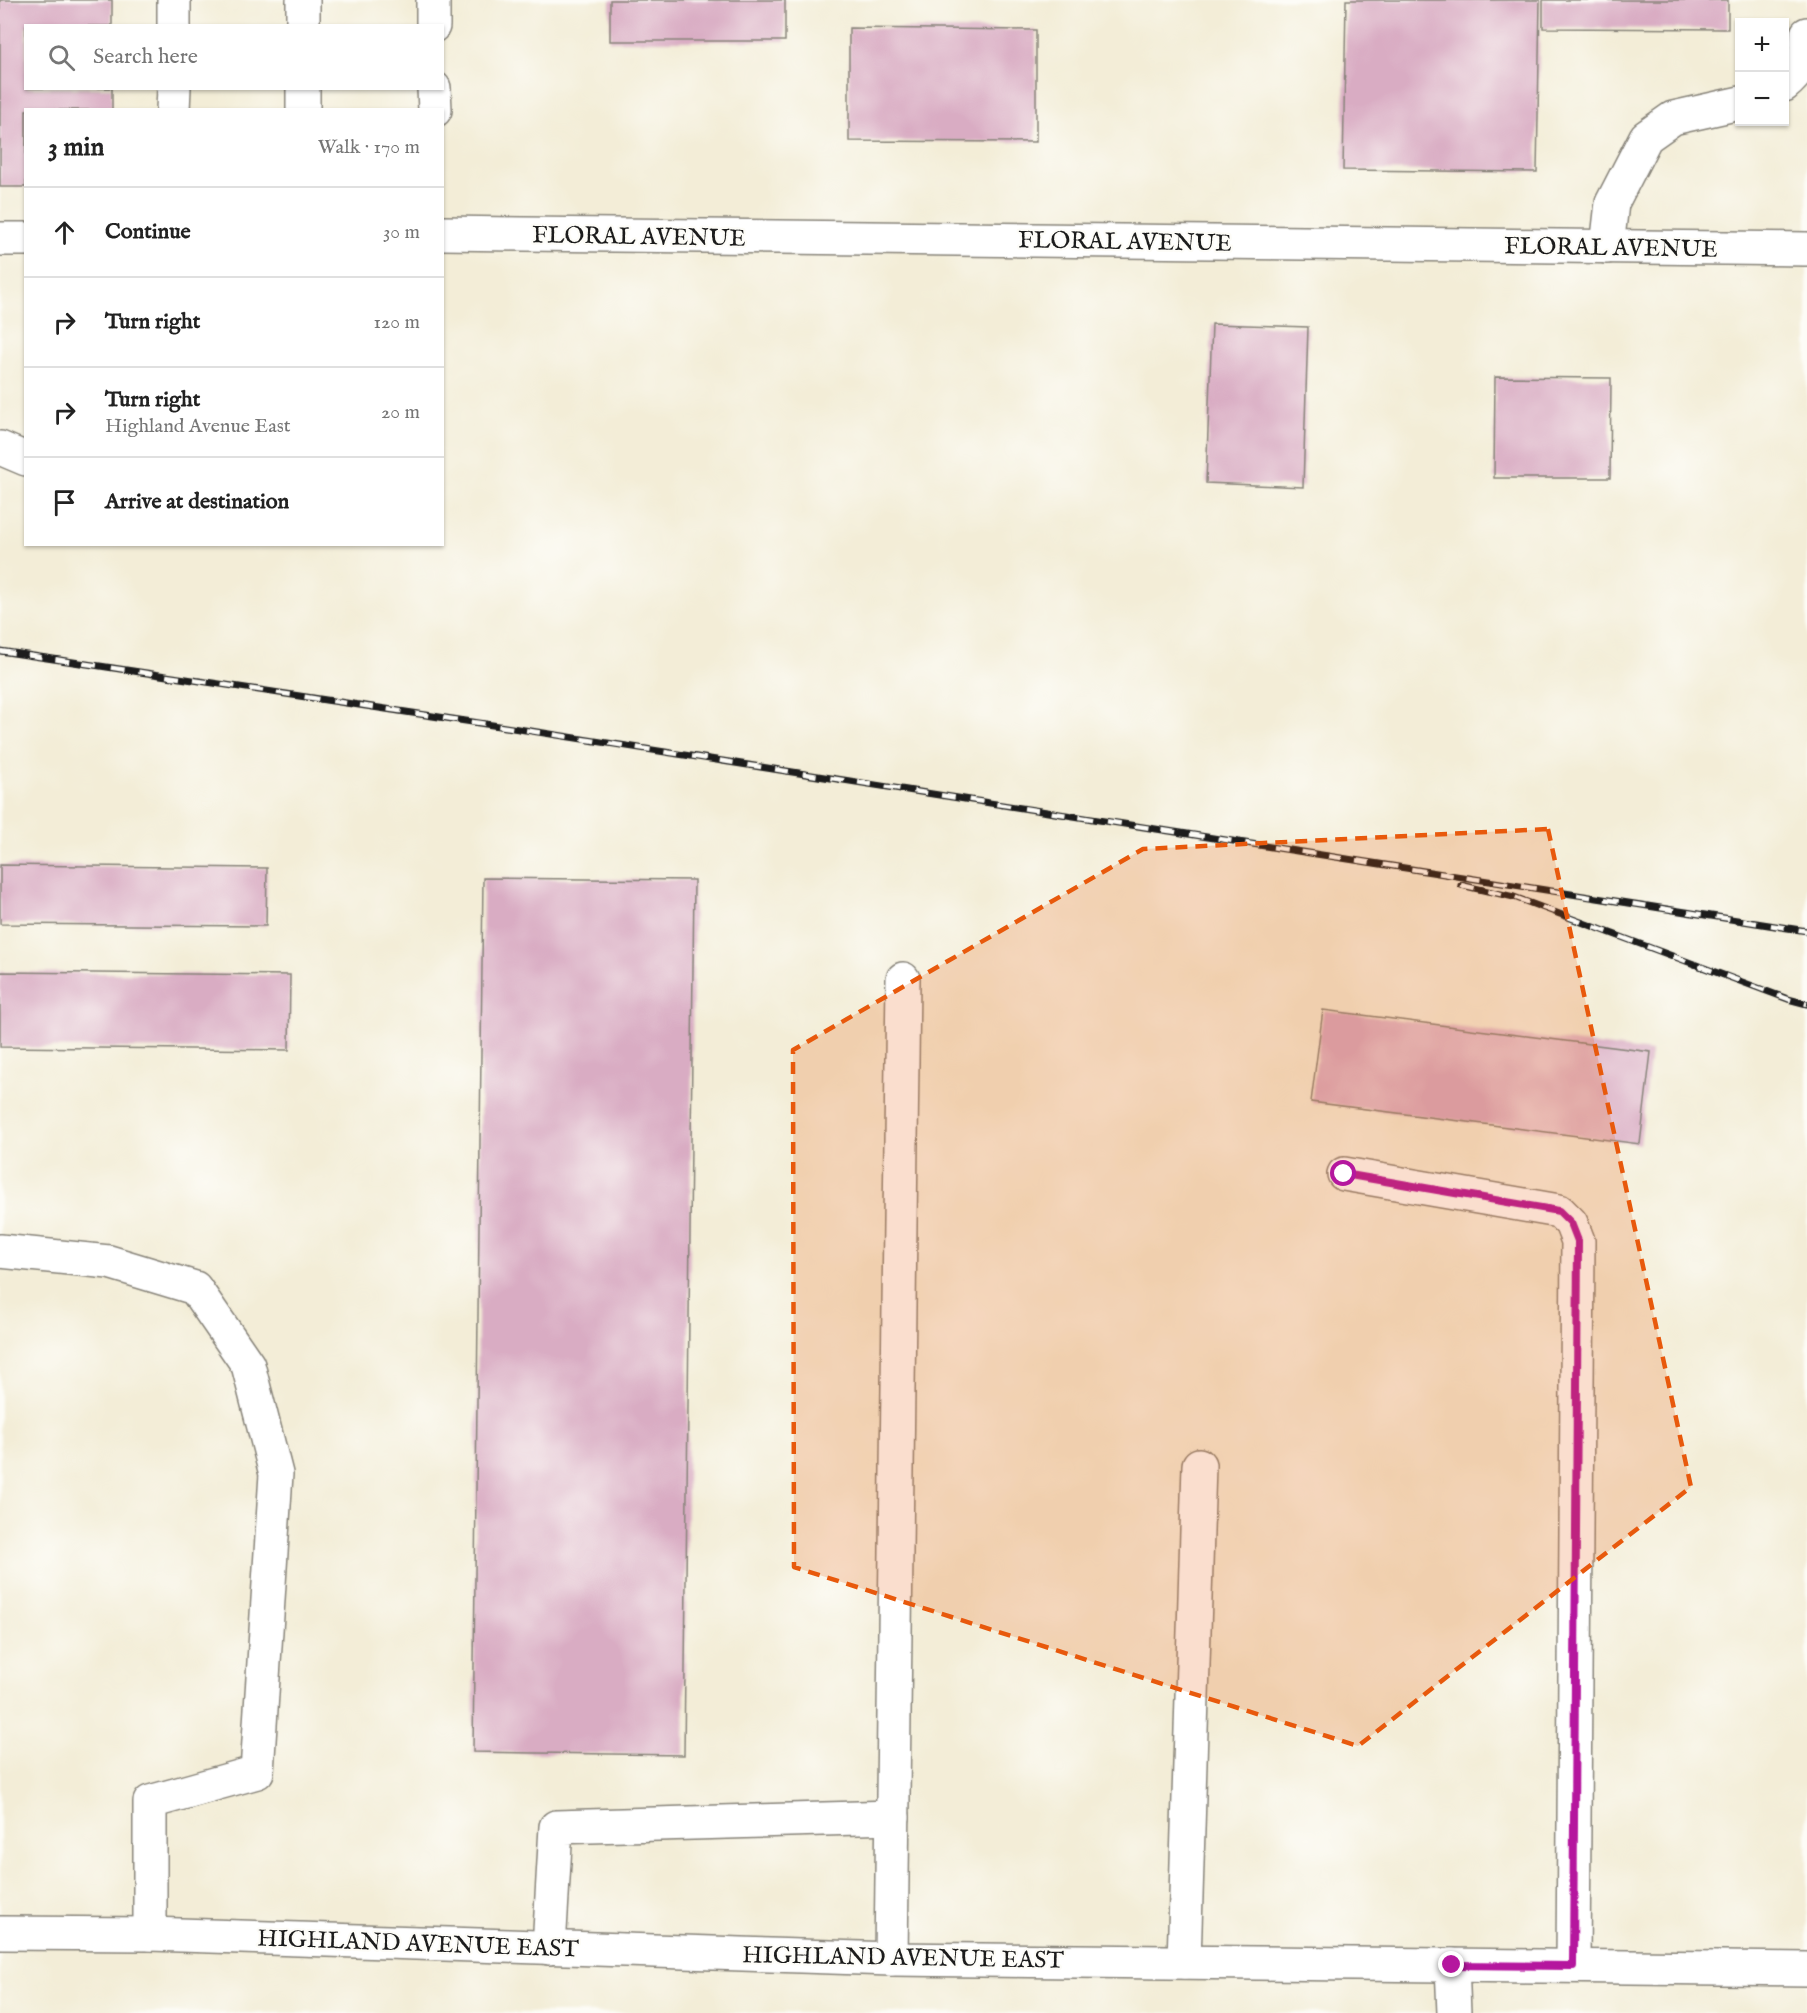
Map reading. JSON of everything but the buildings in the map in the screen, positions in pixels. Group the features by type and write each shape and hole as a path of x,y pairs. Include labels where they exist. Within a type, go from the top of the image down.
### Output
{"street":[{"path":"174,0 174,24"},
{"path":"303,0 303,24"},
{"path":"433,0 433,24"},
{"path":"1789,82 1796,76 1806,54 1807,34"},
{"path":"173,108 174,90"},
{"path":"303,90 303,108"},
{"path":"434,90 435,108"},
{"path":"1607,247 1612,203 1646,137 1673,118 1735,104"},
{"name":"FLORAL AVENUE","path":"444,233 1807,249"},
{"path":"0,239 24,239"},
{"path":"0,448 24,458"},
{"path":"891,1959 903,979"},
{"path":"1344,1174 1559,1211 1571,1223 1578,1241 1573,1966"},
{"path":"0,1251 109,1262 195,1288 248,1365 276,1474 257,1772 150,1802 150,1934"},
{"path":"1184,1962 1199,1465"},
{"path":"549,1948 556,1827 893,1817"},
{"name":"HIGHLAND AVENUE EAST","path":"0,1933 150,1934 891,1959 1807,1969"},
{"path":"1452,1965 1454,2013"}],"highlighted area":[{"path":"1548,829 1691,1487 1358,1746 794,1567 793,1050 1143,849"}],"railway":[{"path":"0,651 499,726 1807,931"},
{"path":"1461,885 1514,897 1788,999 1807,1004"}],"route":[{"path":"1344,1174 1559,1211 1571,1223 1578,1241 1573,1966 1452,1965"}]}
